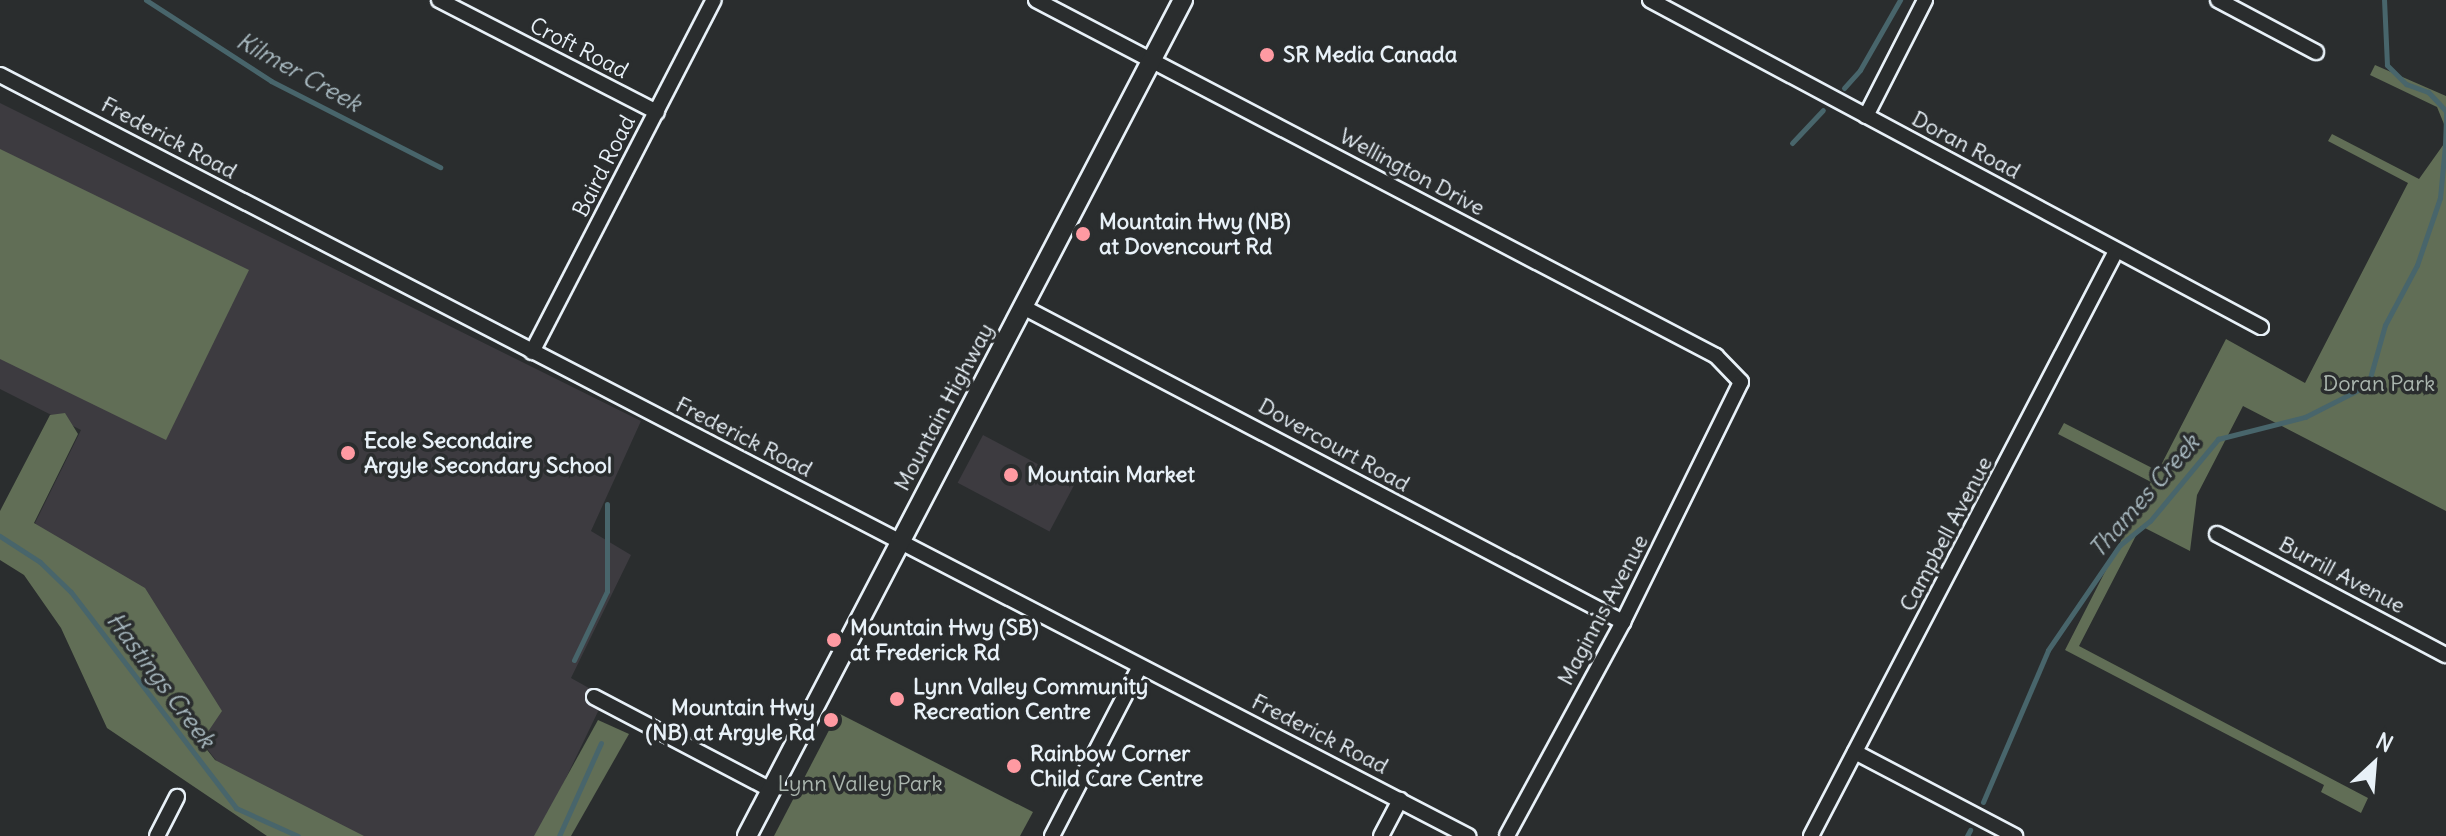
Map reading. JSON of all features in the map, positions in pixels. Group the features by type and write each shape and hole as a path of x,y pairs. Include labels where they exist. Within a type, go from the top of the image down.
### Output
{"street":[{"name":"Croft Road","path":"439,0 657,112"},
{"name":"Baird Road","path":"532,352 714,0"},
{"name":"Wellington Drive","path":"1036,0 1716,356 1741,382 1733,403"},
{"name":"Mountain Highway","path":"747,836 1183,0"},
{"name":"Doran Road","path":"1650,0 2261,327"},
{"path":"1866,116 1925,0"},
{"path":"2218,0 2316,52"},
{"name":"Frederick Road","path":"0,75 1468,836"},
{"name":"Campbell Avenue","path":"1811,836 2116,251"},
{"name":"Dovercourt Road","path":"1023,307 1623,622"},
{"name":"Maginnis Avenue","path":"1507,836 1623,622 1733,403"},
{"name":"Burrill Avenue","path":"2217,534 2446,655"},
{"path":"1052,836 1140,666"},
{"path":"594,697 771,790"},
{"path":"1855,752 2015,836"},
{"path":"157,836 177,797"},
{"path":"1381,836 1400,800"}],"shaded area":[{"name":"Ecole Secondaire Argyle Secondary School","path":"0,103 641,421 591,531 631,555 571,678 605,697 538,836 332,836 234,784 35,523 81,430 0,389"},
{"path":"983,435 1075,484 1049,532 958,483"}],"green space":[{"path":"2375,65 2446,96 2446,129 2437,107 2370,75"},
{"name":"Doran Park","path":"2332,134 2419,179 2446,141 2446,511 2243,406 2197,495 2190,551 2141,526 2079,646 2368,798 2361,813 2321,792 2324,785 2065,650 2151,482 2058,434 2064,423 2158,471 2226,339 2305,383 2408,183 2328,141"},
{"path":"0,149 249,270 166,440 0,359"},
{"path":"65,413 78,434 34,523 145,588 222,711 201,742 215,760 364,836 267,836 107,728 61,628 24,575 0,560 0,511 50,415"},
{"name":"Lynn Valley Park","path":"838,713 1033,812 1020,836 774,836"},
{"path":"598,720 629,734 571,836 534,836"}],"waterway":[{"name":"Kilmer Creek","path":"146,0 271,81 440,167"},
{"path":"1844,88 1860,70 1900,0"},
{"name":"Thames Creek","path":"1983,802 2048,650 2120,545 2150,521 2218,439 2305,417 2368,385 2385,325 2417,265 2440,198 2445,145 2446,111 2428,92 2406,84 2387,65 2384,0"},
{"path":"1792,143 1823,110"},
{"name":"Kilmer Creek","path":"574,660 607,591 607,504"},
{"name":"Hastings Creek","path":"0,536 40,562 71,592 236,808 298,836"},
{"name":"Kilmer Creek","path":"559,836 601,743"},
{"name":"Thames Creek","path":"1967,836 1970,830"}],"place":[{"name":"SR Media Canada","path":"1267,55"},
{"name":"Mountain Hwy (NB) at Dovencourt Rd","path":"1083,234"},
{"name":"Ecole Secondaire Argyle Secondary School","path":"348,453"},
{"name":"Mountain Market","path":"1011,475"},
{"name":"Mountain Hwy (SB) at Frederick Rd","path":"834,640"},
{"name":"Lynn Valley Community Recreation Centre","path":"897,699"},
{"name":"Mountain Hwy (NB) at Argyle Rd","path":"831,720"},
{"name":"Rainbow Corner Child Care Centre","path":"1014,766"}]}
